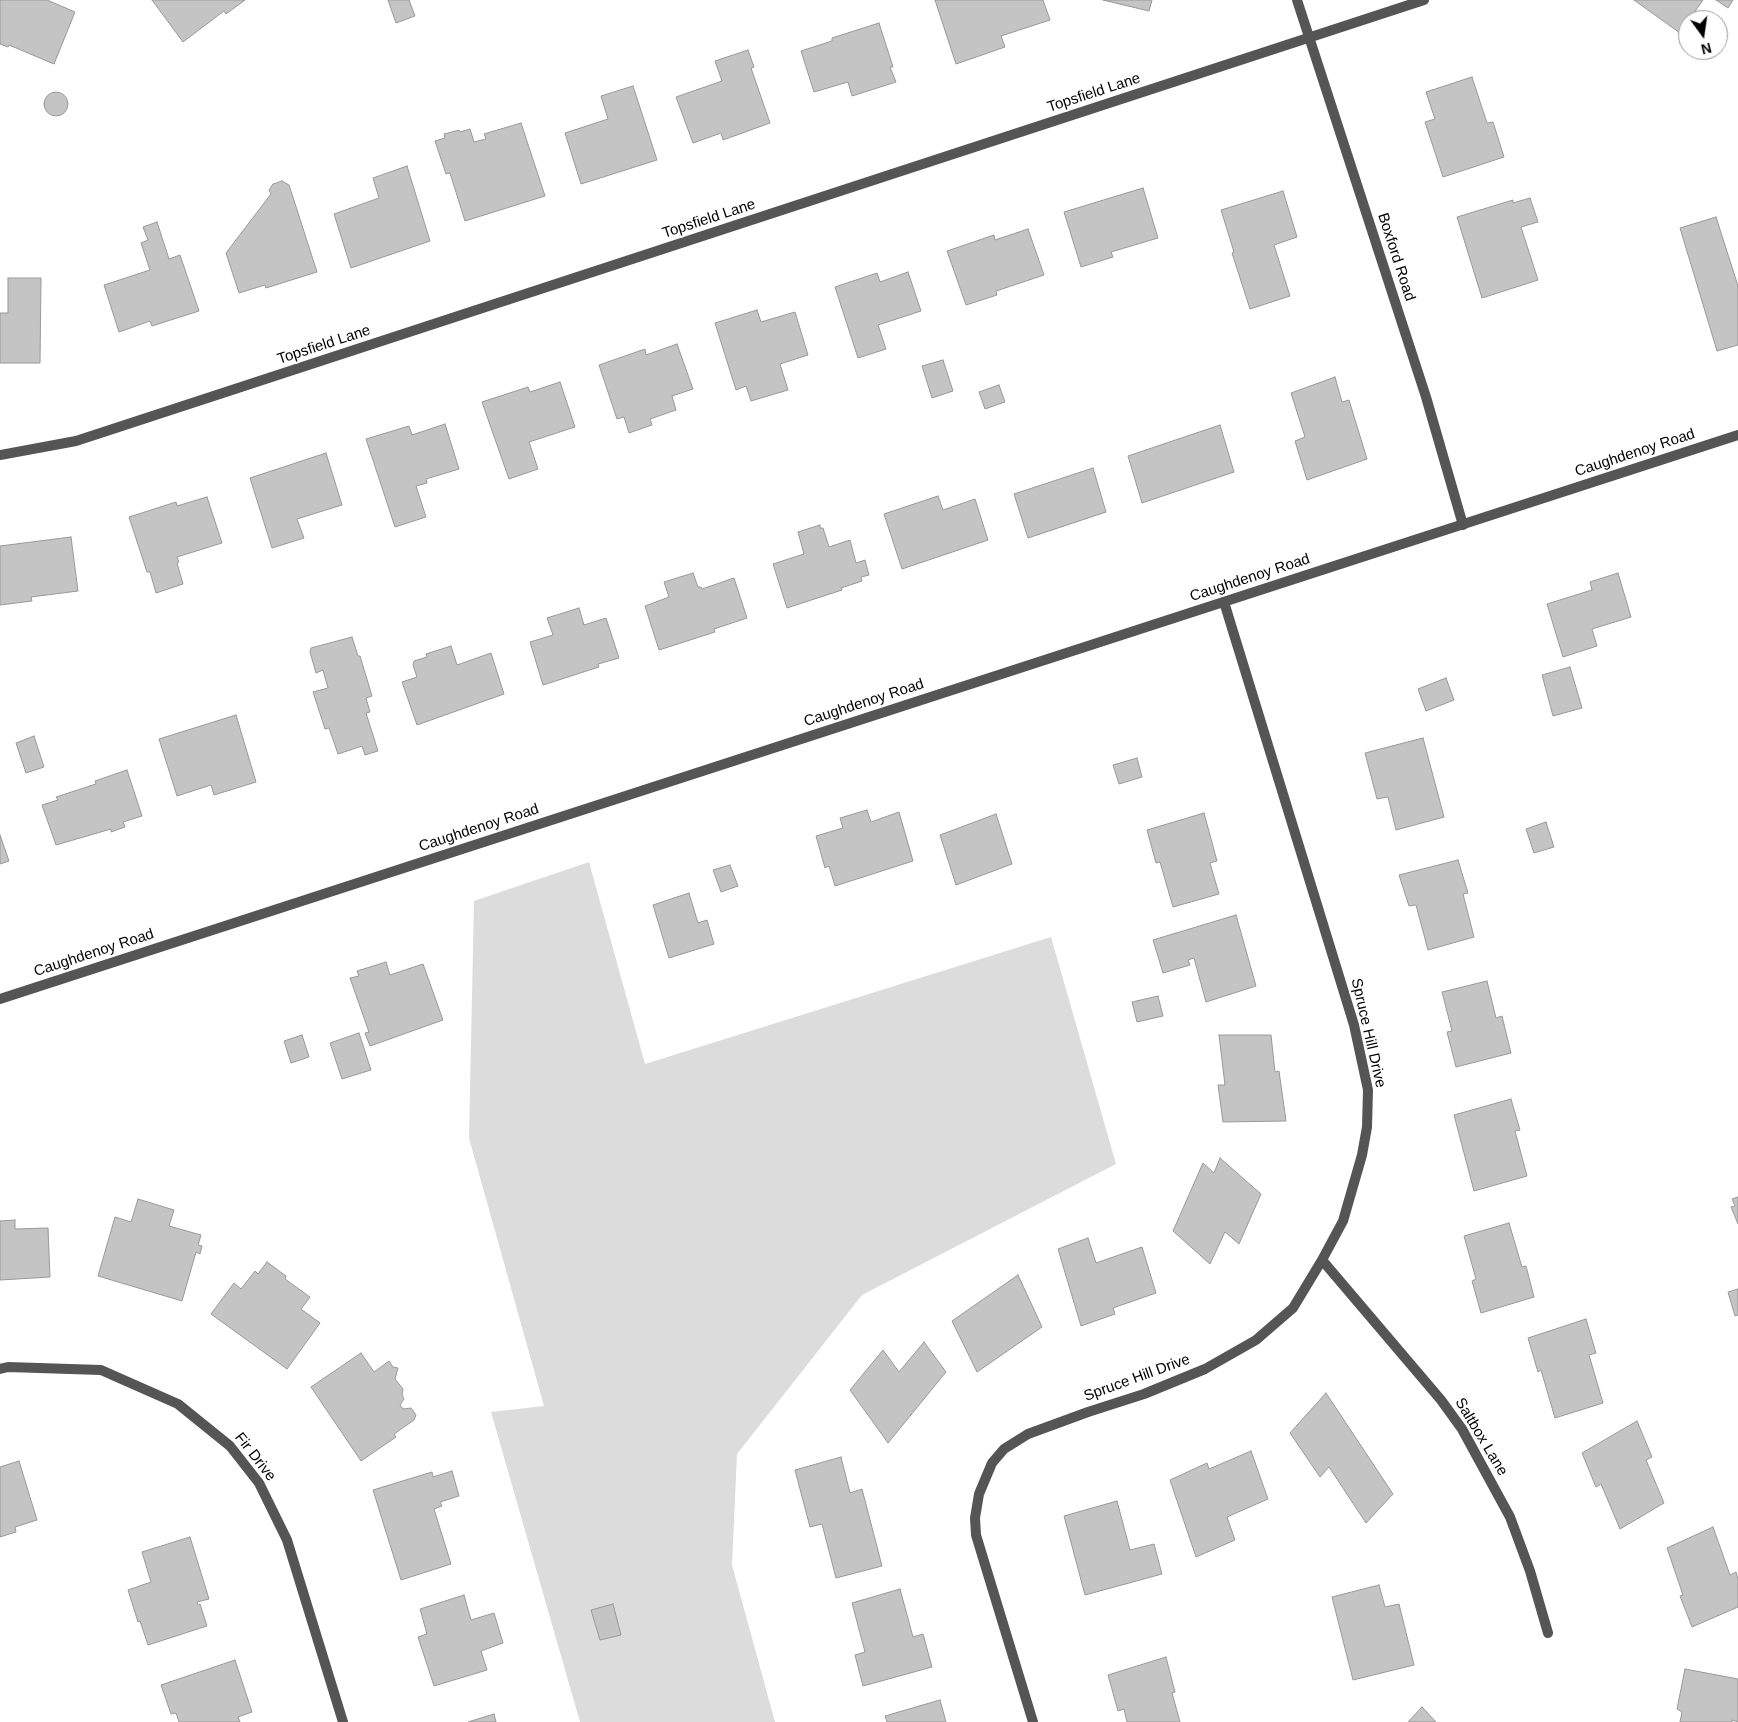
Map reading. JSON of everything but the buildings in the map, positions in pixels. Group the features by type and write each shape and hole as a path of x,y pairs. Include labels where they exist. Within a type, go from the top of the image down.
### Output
{"street":[{"name":"Boxford Road","path":"1297,0 1426,397 1463,524"},
{"name":"Topsfield Lane","path":"0,455 76,441 1424,0"},
{"name":"Caughdenoy Road","path":"0,999 1738,435"},
{"name":"Spruce Hill Drive","path":"1033,1722 976,1535 975,1518 979,1494 992,1463 1004,1449 1028,1434 1144,1394 1205,1369 1256,1340 1293,1308 1343,1221 1368,1127 1368,1090 1354,1025 1224,602"},
{"name":"Saltbox Lane","path":"1322,1260 1441,1400 1462,1430 1510,1517 1530,1571 1548,1633"},
{"name":"Fir Drive","path":"0,1368 101,1370 178,1404 230,1446 259,1483 287,1540 344,1722"}],"shaded area":[{"path":"589,862 645,1064 1051,937 1116,1164 862,1295 737,1454 732,1565 775,1722 580,1722 491,1412 544,1406 469,1138 474,901"}]}
